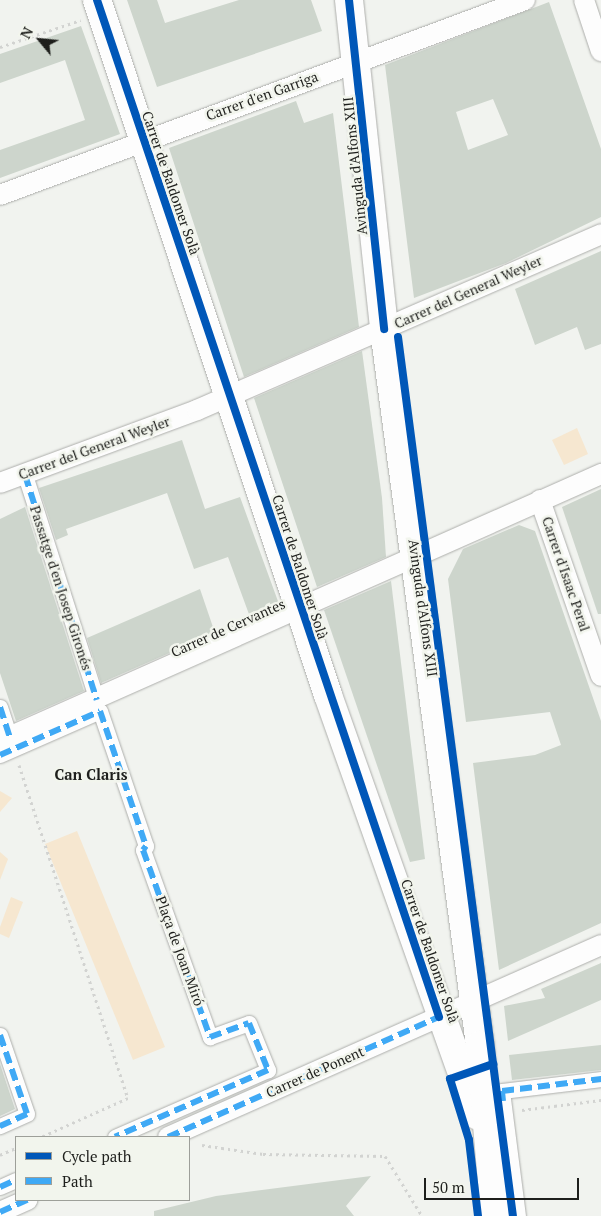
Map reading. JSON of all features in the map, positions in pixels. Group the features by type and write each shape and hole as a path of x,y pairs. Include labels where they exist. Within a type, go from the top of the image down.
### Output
{"main road":[{"name":"Avinguda d'Alfons XIII","path":"349,0 357,60 384,329 416,557 458,1007 487,1140 495,1216"},
{"name":"Carrer de Baldomer Solà","path":"90,10 143,140 429,986 458,1007 487,1140"}],"street":[{"name":"Carrer d'en Garriga","path":"0,195 357,60 525,0"},
{"path":"584,0 601,51"},
{"name":"Carrer del General Weyler","path":"0,482 25,476 229,396 601,234"},
{"name":"Carrer de Cervantes","path":"6,745 98,700 601,474"},
{"name":"Passatge d'en Josep Gironés","path":"25,476 98,700"},
{"name":"Carrer d'Isaac Peral","path":"540,500 601,676"},
{"path":"0,707 6,745"},
{"name":"Plaça de Joan Miró","path":"6,745 100,711 146,846 143,850 210,1036 249,1023 268,1070 117,1136"},
{"name":"Carrer de Ponent","path":"170,1136 601,945"},
{"path":"0,1034 27,1114 0,1126"},
{"path":"518,1216 502,1091 601,1079"},
{"path":"0,1187 15,1180"},
{"path":"0,1212 25,1201"}],"path":[{"path":"0,47 90,10"},
{"path":"6,745 128,1098 43,1136"},
{"path":"519,1110 601,1100"},
{"path":"202,1145 262,1154 385,1156 422,1216"},
{"path":"0,1155 15,1148"}],"shaded area":[{"path":"577,428 588,454 564,465 552,440"},
{"path":"0,791 12,798 0,812"},
{"path":"77,831 165,1047 133,1060 45,844"},
{"path":"0,852 8,859 0,880"},
{"path":"11,897 23,902 9,938 0,934 0,927"}],"building":[{"path":"127,0 157,0 165,23 239,0 311,0 322,31 157,87"},
{"path":"549,2 601,149 601,217 506,263 414,298 385,65","holes":["493,99 508,135 468,150 456,112"]},
{"path":"81,26 120,134 0,178 0,150 85,120 65,60 0,83 0,54"},
{"path":"296,101 304,123 333,113 359,327 244,377 169,148"},
{"path":"601,251 601,344 585,350 577,327 535,345 515,289"},
{"path":"362,351 382,498 386,557 317,587 254,398"},
{"path":"182,440 205,509 240,497 279,604 250,617 228,557 194,569 167,493 66,529 68,535 56,540 39,488"},
{"path":"601,489 601,614 598,614 562,507"},
{"path":"25,507 84,691 16,721 0,673 0,519"},
{"path":"519,525 535,531 601,721 601,923 499,970 473,763 535,755 561,745 550,712 466,722 448,579 463,549"},
{"path":"391,581 425,859 410,862 324,610"},
{"path":"200,589 215,633 101,683 87,638"},
{"path":"601,963 601,1000 508,1041 504,1006 545,998 541,989"},
{"path":"601,1045 601,1070 512,1080 509,1055"},
{"path":"0,1064 15,1109 0,1116"},
{"path":"371,1176 346,1206 354,1216 154,1216 154,1211 216,1196"}],"marked path":[{"path":"25,475 97,700"},
{"path":"0,707 10,737"},
{"path":"0,755 100,711 146,846 143,850 210,1037 249,1023 268,1070 117,1136"},
{"path":"170,1136 439,1017"},
{"path":"0,1035 27,1114 0,1126"},
{"path":"503,1101 502,1091 601,1079"},
{"path":"0,1187 15,1180"},
{"path":"0,1212 25,1201"}],"cycle path":[{"path":"97,0 439,1017"},
{"path":"349,0 384,329"},
{"path":"398,337 513,1216"},
{"path":"478,1216 469,1140 450,1079 493,1064"}],"district":[{"name":"Can Claris","path":"91,775"}]}
